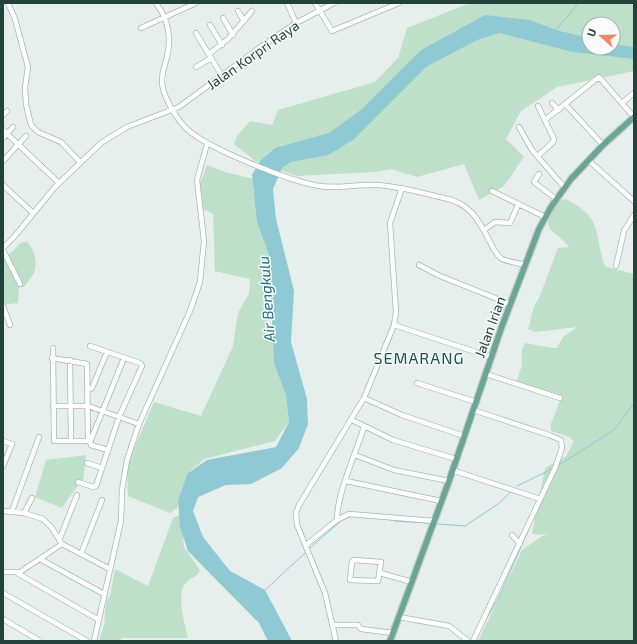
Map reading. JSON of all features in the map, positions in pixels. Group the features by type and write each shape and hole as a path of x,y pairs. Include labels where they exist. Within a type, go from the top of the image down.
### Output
{"main road":[{"name":"Jalan Irian","path":"390,641 449,481 510,304 545,217 564,187 588,160 634,117"}],"street":[{"path":"8,3 15,19 26,61 27,72 24,88 31,125 38,132 61,142 80,162"},
{"path":"156,3 165,16 169,43 162,83 173,109 184,126 207,144 254,164 304,182 325,187 375,185 402,188 460,203 476,216 497,255 508,261 526,265"},
{"path":"141,28 193,3"},
{"path":"287,3 296,23"},
{"path":"315,3 332,31 399,3"},
{"name":"Jalan Korpri Raya","path":"3,249 59,183 101,143 127,127 183,104 296,23 334,3"},
{"path":"238,11 244,21"},
{"path":"196,68 233,34 252,11"},
{"path":"223,18 233,34"},
{"path":"210,25 222,45"},
{"path":"196,33 222,76"},
{"path":"546,119 566,105 598,77 634,117"},
{"path":"622,103 634,93"},
{"path":"552,103 558,110"},
{"path":"566,105 603,145"},
{"path":"538,106 546,119 554,141 538,156"},
{"path":"3,138 5,132 13,127"},
{"path":"519,127 538,156 564,187"},
{"path":"5,132 59,183"},
{"path":"3,161 26,136"},
{"path":"94,641 121,521 124,474 139,424 183,328 198,290 204,255 204,241 198,180 207,144"},
{"path":"588,160 634,201"},
{"path":"540,174 534,182 556,199"},
{"path":"3,185 33,213"},
{"path":"336,641 325,593 297,525 297,508 364,398 394,325 396,312 390,223 402,188"},
{"path":"492,191 545,217"},
{"path":"484,230 496,222 510,223 518,205"},
{"path":"616,266 624,231 634,215"},
{"path":"3,249 20,284"},
{"path":"419,265 440,276 510,304"},
{"path":"3,306 10,325"},
{"path":"394,325 491,357"},
{"path":"78,482 95,487 120,417 142,366 141,364 90,346"},
{"path":"53,348 54,441 89,441 91,444 108,450"},
{"path":"88,390 91,389 107,352"},
{"path":"52,358 87,364 89,441"},
{"path":"89,441 124,358"},
{"path":"70,360 69,405 71,441"},
{"path":"486,374 560,398"},
{"path":"417,384 476,402"},
{"path":"364,398 402,415 464,436"},
{"path":"53,406 88,406 139,424"},
{"path":"473,641 520,544 555,467 562,448 561,440 474,410"},
{"path":"352,420 394,440 456,459"},
{"path":"336,520 337,510 364,427"},
{"path":"12,511 39,437"},
{"path":"3,441 12,444 3,466"},
{"path":"354,455 394,470 449,481"},
{"path":"87,463 102,468"},
{"path":"452,470 540,499"},
{"path":"346,482 441,501"},
{"path":"60,538 78,495"},
{"path":"24,513 32,498"},
{"path":"81,554 102,500"},
{"path":"3,511 24,513 43,519 60,538 62,544 110,569"},
{"path":"306,546 336,520 348,514 434,521"},
{"path":"512,535 520,544"},
{"path":"17,573 62,544"},
{"path":"40,559 104,594"},
{"path":"354,560 381,562 380,573 376,582 351,580 350,578 352,562 354,560"},
{"path":"3,572 17,573 99,620"},
{"path":"380,573 412,582"},
{"path":"3,593 87,641"},
{"path":"399,617 449,626 468,641"},
{"path":"3,619 40,641"},
{"path":"333,625 358,625 362,629 393,633"}],"green space":[{"path":"470,3 634,3 634,71 557,87 521,111 506,139 524,157 504,186 479,200 464,164 417,177 391,169 375,172 297,176 255,161 234,144 237,136 250,121 272,125 278,110 375,82 398,58 407,28"},
{"path":"207,165 225,172 254,179 253,191 261,204 257,222 269,255 265,313 286,395 289,422 275,441 204,459 188,473 177,508 170,513 128,496 127,465 154,402 201,416 233,346 238,313 249,293 250,279 215,271 213,214 203,209 200,183"},
{"path":"566,199 586,212 591,219 595,226 604,264 607,267 634,274 634,641 478,641 522,550 542,536 548,535 532,534 545,468 566,456 574,441 569,437 551,431 551,423 561,399 516,383 522,365 522,350 525,343 557,348 563,337 577,327 535,332 528,329 533,308 539,298 558,248 569,247 552,231 548,222 556,205 560,201"},
{"path":"27,242 30,245 35,257 36,265 34,273 24,287 19,287 18,303 3,305 3,258 12,252 20,243"},
{"path":"86,455 83,481 62,508 35,497 46,460"},
{"path":"181,514 184,547 200,570 197,575 185,584 182,589 181,602 188,638 121,638 121,641 99,641 104,625 106,602 110,596 115,569 148,586 173,518"}],"water":[{"path":"485,15 530,20 556,30 581,36 581,53 499,33 477,40 426,67 353,140 328,155 291,162 282,168 273,189 276,219 294,291 291,342 307,399 308,424 299,448 282,468 251,484 226,485 198,497 193,511 203,537 230,571 265,590 292,641 268,641 259,623 188,551 180,527 178,500 188,473 207,460 276,447 289,422 286,395 274,363 269,255 257,222 252,175 260,161 275,148 329,133 362,109 421,50"},
{"path":"621,45 634,47 634,59 608,56 621,56"}],"waterway":[{"path":"555,31 579,3"},
{"path":"559,465 614,430 634,403"},
{"path":"517,486 552,469"},
{"path":"438,524 465,526 498,504 512,491"},
{"path":"310,548 342,520 352,516"},
{"path":"481,628 499,597 534,517"},
{"path":"386,519 392,520"},
{"path":"394,521 428,523"},
{"path":"265,590 305,553"}],"district":[{"name":"SEMARANG","path":"419,358"}],"water label":[{"name":"Air Bengkulu","path":"267,299"}]}
